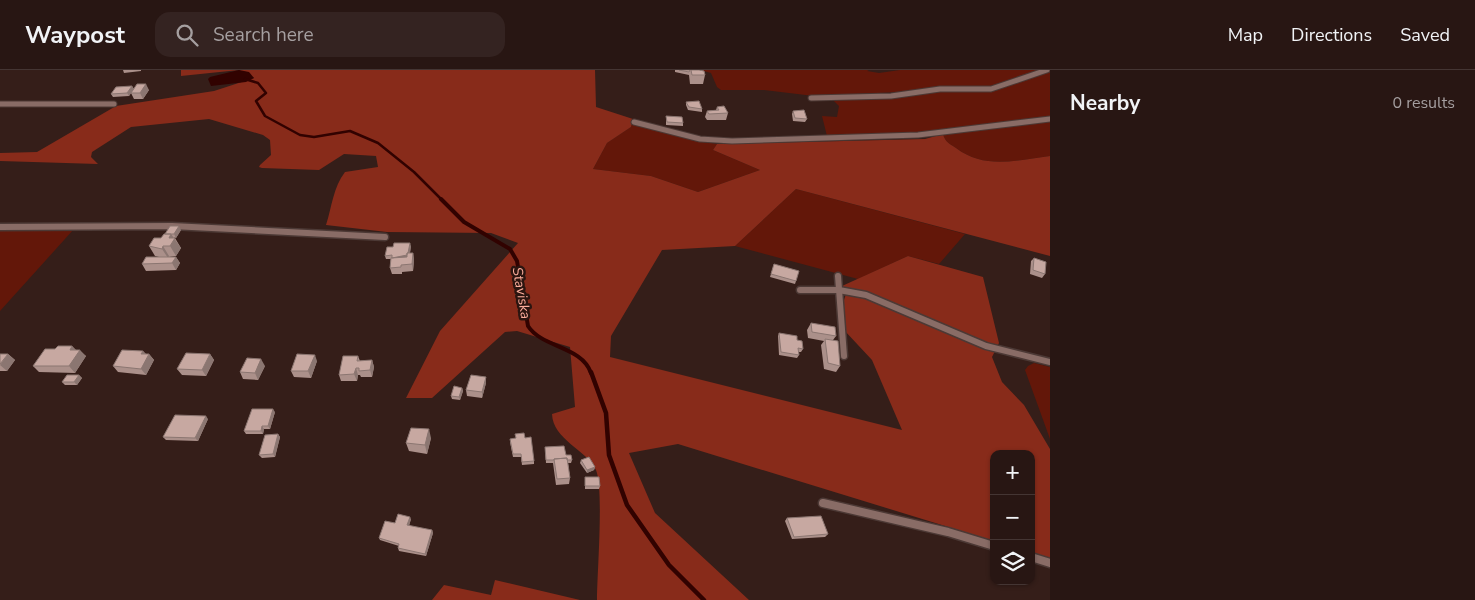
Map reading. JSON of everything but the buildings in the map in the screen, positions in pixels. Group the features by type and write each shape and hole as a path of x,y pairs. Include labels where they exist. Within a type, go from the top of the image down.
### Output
{"lane":[{"path":"811,98 891,96 940,89 991,89 1047,70"},
{"path":"0,104 114,104"},
{"path":"634,122 695,138 732,141 926,134 1050,119"},
{"path":"0,227 172,226 385,237"},
{"path":"838,276 844,356"},
{"path":"800,290 839,290 866,295 889,303 986,346 1050,362"},
{"path":"823,503 948,532 990,545"},
{"path":"1035,558 1050,563"}],"shaded area":[{"path":"181,70 239,70 181,76"},
{"path":"239,70 595,70 596,107 633,119 631,127 607,143 593,169 651,176 698,192 760,170 713,150 717,144 925,139 943,134 950,144 967,155 978,159 1001,162 1050,156 1050,256 796,189 735,246 662,250 611,336 610,357 902,430 872,360 844,330 843,303 846,294 842,286 908,256 983,277 999,343 992,357 1002,382 1024,405 1050,449 1050,558 1035,554 1035,450 990,450 990,540 678,444 629,453 655,513 749,600 597,600 600,495 596,470 585,456 558,431 552,414 575,407 570,347 517,331 505,332 432,398 406,398 440,331 518,243 491,233 387,232 326,225 335,191 345,172 378,167 376,156 344,154 319,170 262,168 259,167 260,165 271,155 270,140 263,135 209,119 131,127 92,152 91,157 98,164 0,161 0,153 37,152 116,106 214,91 254,78"},
{"path":"239,70 249,72 254,78 246,82 211,86 208,79 210,77"},
{"path":"700,70 869,70 867,71 879,73 900,70 1042,70 984,88 814,96 764,90 721,90 717,87 711,73"},
{"path":"1050,72 1050,116 915,133 827,136 822,116 837,117 839,106 832,99 945,90 987,91"},
{"path":"1050,120 1050,156 1025,160 1001,162 978,159 967,155 950,144 943,134"},
{"path":"632,123 692,140 717,144 713,150 760,170 698,192 651,176 593,169 607,143 631,127"},
{"path":"796,189 965,234 939,264 908,256 858,279 735,246"},
{"path":"0,229 74,229 0,311"},
{"path":"1034,363 1050,367 1050,439 1025,370"},
{"path":"495,580 580,600 432,600 444,585 491,595"}],"waterway":[{"name":"Staviska","path":"245,79 258,83 266,93 256,101 265,116 300,135 314,137 350,131 378,143 414,172 464,222 510,249 517,261 528,326 542,339 579,357 591,373"},
{"name":"Staviska","path":"591,372 606,413 609,455 627,505 669,565 704,600"}]}
